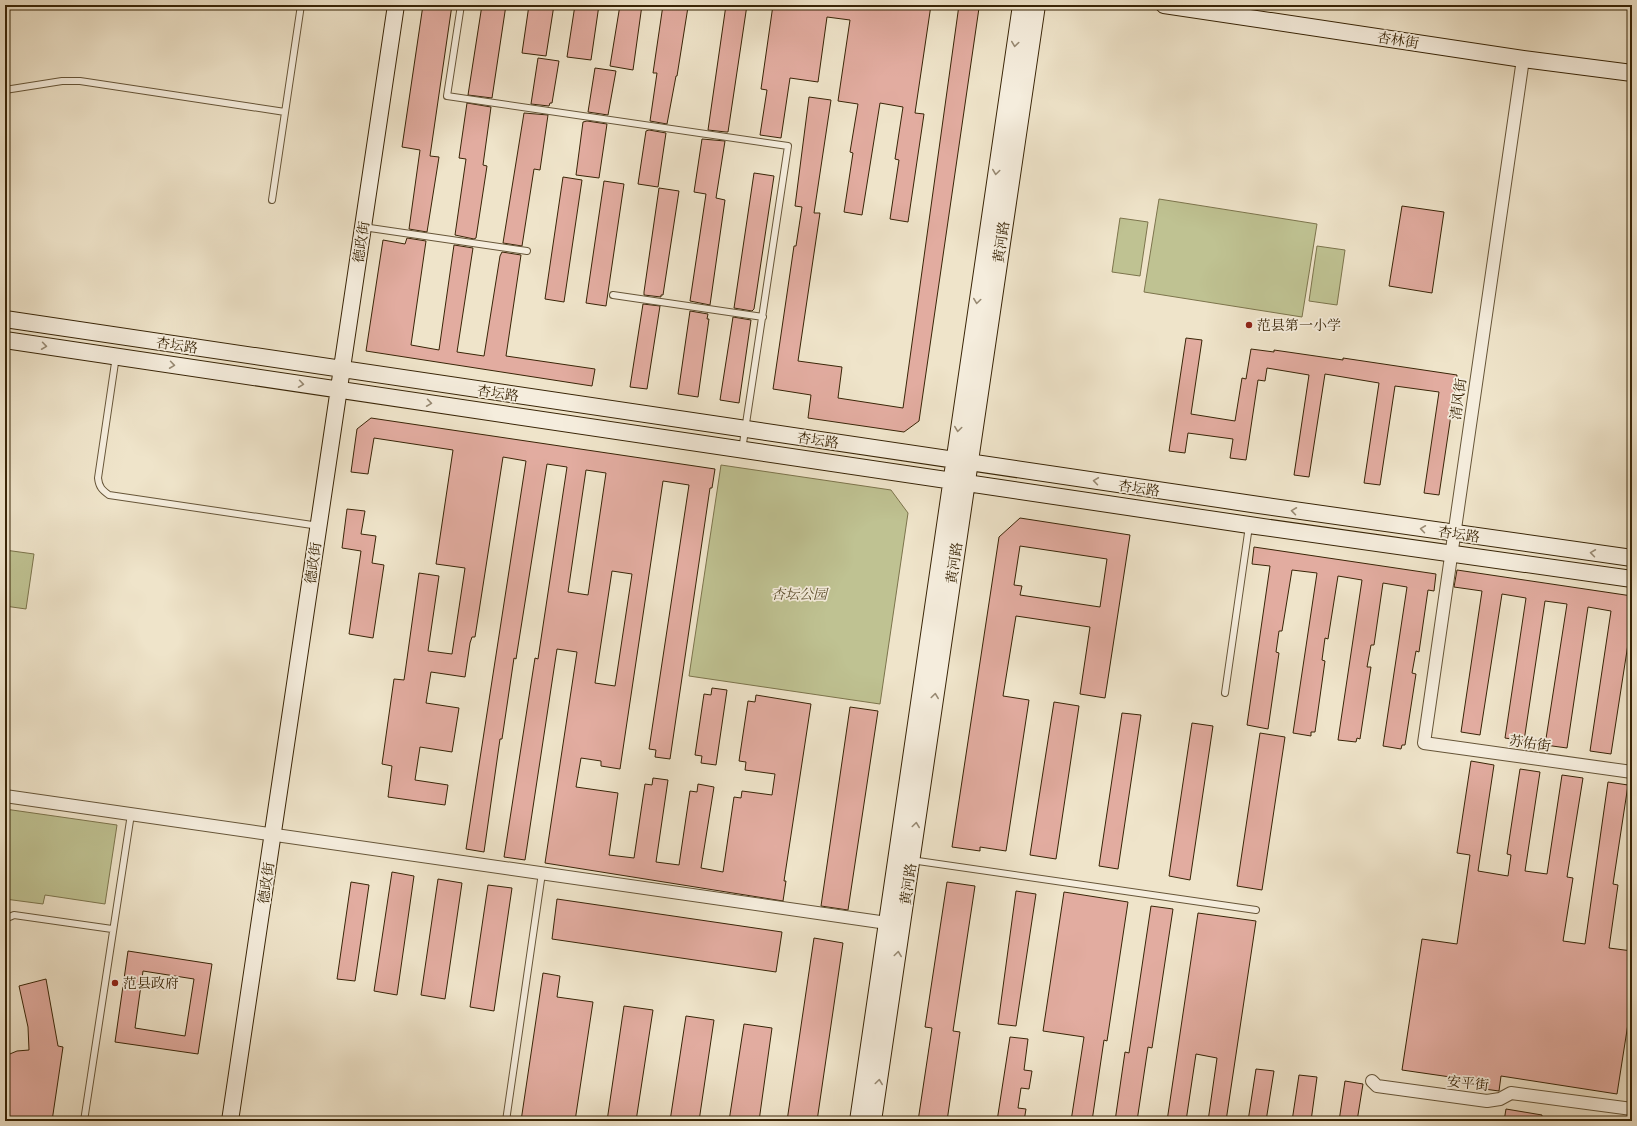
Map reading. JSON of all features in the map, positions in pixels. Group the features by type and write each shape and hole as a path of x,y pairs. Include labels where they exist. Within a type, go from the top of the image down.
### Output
{"street":[{"name":"德政街","path":"230,1121 396,5"},
{"name":"黄河路","path":"858,1121 887,923 958,482 1021,5"},
{"name":"黄河路","path":"961,461 1037,5"},
{"name":"杏林街","path":"1164,5 1523,59 1632,73"},
{"name":"清风街","path":"1424,743 1450,553 1523,59"},
{"name":"杏坛路","path":"5,319 961,461 1632,558"},
{"name":"杏坛路","path":"5,340 1249,525 1632,579"},
{"name":"黄河路","path":"873,1121 911,860 958,482"},
{"name":"苏佑街","path":"1424,743 1632,772"},
{"path":"5,796 887,923"},
{"name":"安平街","path":"1372,1081 1377,1086 1486,1102 1500,1099 1511,1093 1632,1109"}],"lane":[{"path":"272,200 301,5"},
{"path":"461,5 447,96 788,146 742,450"},
{"path":"5,90 62,81 80,81 285,112"},
{"path":"363,227 527,251"},
{"path":"613,295 763,317"},
{"path":"116,356 98,478 102,490 109,495 319,526"},
{"path":"1225,693 1249,525"},
{"path":"84,1121 112,929 132,814"},
{"path":"911,860 1256,910"},
{"path":"506,1121 542,873"},
{"path":"5,919 14,915 112,929"}],"green space":[{"path":"1159,199 1317,224 1302,317 1144,292"},
{"path":"1120,218 1148,222 1140,276 1112,272"},
{"path":"1317,246 1345,250 1337,305 1309,301"},
{"name":"杏坛公园","path":"721,465 891,490 908,513 880,704 689,676"},
{"path":"5,550 34,554 26,609 5,606"},
{"path":"5,809 117,825 105,904 45,895 43,904 5,899"}],"building":[{"path":"423,5 452,5 430,156 439,157 427,232 409,229 420,150 402,147"},
{"path":"482,5 506,5 492,98 468,95"},
{"path":"529,5 554,5 546,56 522,53"},
{"path":"575,5 599,5 591,60 567,57"},
{"path":"620,5 642,5 633,70 610,66"},
{"path":"663,5 688,7 677,76 667,124 650,121 657,73 653,73"},
{"path":"726,5 747,5 728,132 708,130"},
{"path":"773,5 931,5 915,113 924,114 908,222 890,219 899,160 895,159 903,107 880,103 862,215 844,212 853,153 850,152 858,104 838,101 850,20 827,17 818,82 790,78 781,138 760,135 767,90 761,89"},
{"path":"959,5 979,8 919,421 904,432 808,418 811,395 773,389 794,246 796,246 802,207 795,206 809,97 831,100 814,213 820,213 798,361 842,367 838,398 903,408"},
{"path":"538,58 559,61 552,103 550,103 549,106 531,104"},
{"path":"595,68 616,71 608,115 588,112"},
{"path":"467,103 491,107 483,165 487,166 476,238 474,239 455,235 466,159 459,158"},
{"path":"524,113 548,115 540,170 534,169 522,246 503,243"},
{"path":"587,121 607,124 599,178 576,175 583,122"},
{"path":"649,130 666,133 658,187 638,184 646,131"},
{"path":"702,139 725,141 716,198 725,200 710,305 690,301 706,194 694,192"},
{"path":"754,173 774,176 754,309 752,311 734,308"},
{"path":"563,177 582,180 564,302 545,299"},
{"path":"604,181 624,184 606,306 586,303"},
{"path":"659,188 679,191 663,295 661,295 661,297 644,295"},
{"path":"1402,206 1444,212 1432,293 1389,286"},
{"path":"407,238 426,241 411,345 439,350 454,245 473,248 457,352 484,356 500,256 502,252 521,255 506,356 595,369 592,386 366,351 383,240 405,244"},
{"path":"643,304 660,306 647,389 630,387"},
{"path":"690,311 708,314 707,319 709,319 698,397 678,394"},
{"path":"733,317 751,320 739,403 720,400"},
{"path":"1186,338 1202,340 1191,414 1235,421 1242,378 1246,379 1251,349 1274,352 1274,350 1343,360 1343,358 1457,375 1439,495 1424,493 1439,392 1395,386 1380,485 1364,483 1379,383 1325,374 1309,477 1294,475 1309,375 1267,368 1265,381 1258,380 1246,460 1230,458 1233,439 1188,433 1185,453 1169,451"},
{"path":"371,418 715,469 712,488 710,488 670,759 655,757 656,750 649,749 689,485 663,481 620,769 601,766 601,761 581,758 576,787 618,793 609,855 634,858 645,784 652,785 653,778 668,780 656,862 679,865 690,791 697,792 698,784 714,787 701,868 723,872 734,797 741,798 742,791 772,795 775,774 745,770 746,762 739,761 748,701 755,702 756,695 811,704 784,881 786,881 783,901 545,863 577,652 557,649 525,860 504,857 535,658 538,659 567,467 547,464 516,659 514,658 502,739 500,739 484,852 466,849 526,461 503,457 475,637 472,637 470,643 465,677 431,672 426,703 459,708 452,752 420,747 415,780 448,785 445,805 388,797 392,766 382,764 394,679 404,680 419,573 439,576 428,651 452,654 465,568 436,564 453,450 374,438 368,474 351,472 357,429","holes":["586,470 606,473 588,595 568,592","612,571 632,574 615,686 595,683"]},
{"path":"347,509 365,511 361,534 376,536 372,563 384,565 373,638 349,634 361,551 342,548"},
{"path":"1020,518 1130,535 1105,698 1080,694 1090,627 1016,616 1003,696 1029,700 1006,851 980,847 980,851 952,847 999,537","holes":["1020,546 1107,559 1100,607 1020,595 1022,586 1014,585"]},
{"path":"1254,547 1436,574 1434,591 1428,590 1419,652 1416,651 1412,673 1416,674 1405,745 1402,745 1401,749 1383,746 1407,587 1383,583 1374,645 1371,645 1367,667 1371,667 1360,739 1357,738 1356,742 1338,740 1362,580 1338,576 1328,639 1325,638 1322,660 1325,661 1315,732 1311,732 1311,736 1293,733 1317,573 1292,570 1282,631 1279,631 1276,652 1279,653 1268,729 1247,725 1270,566 1252,564"},
{"path":"1457,570 1632,596 1632,618 1611,754 1590,751 1611,611 1588,607 1567,748 1545,745 1567,604 1545,601 1524,741 1505,738 1526,598 1502,594 1480,735 1461,732 1482,591 1454,587"},
{"path":"712,688 727,690 716,765 701,763 702,756 695,755 704,694 711,695"},
{"path":"1054,702 1079,706 1056,859 1030,855"},
{"path":"850,707 878,711 848,910 821,906"},
{"path":"1122,713 1141,715 1118,869 1099,866"},
{"path":"1192,723 1213,726 1190,880 1169,876"},
{"path":"1260,733 1285,737 1262,890 1237,886"},
{"path":"1471,761 1494,765 1478,871 1508,876 1511,855 1507,854 1520,769 1540,772 1525,871 1547,874 1562,775 1583,778 1567,877 1573,878 1563,941 1585,944 1608,782 1628,785 1613,884 1618,885 1609,948 1632,951 1632,998 1617,1094 1501,1076 1499,1091 1477,1088 1478,1081 1402,1070 1422,939 1457,944 1470,855 1457,853"},
{"path":"392,872 414,876 397,995 374,991"},
{"path":"438,879 462,883 445,999 421,995"},
{"path":"351,882 369,885 355,981 337,979"},
{"path":"947,882 975,886 953,1031 960,1032 947,1121 918,1121 932,1028 925,1027"},
{"path":"488,885 512,888 494,1011 470,1007"},
{"path":"1016,891 1036,894 1016,1026 998,1024"},
{"path":"1064,892 1128,902 1107,1041 1104,1040 1092,1121 1071,1121 1084,1037 1043,1031"},
{"path":"557,899 782,932 776,972 552,939"},
{"path":"1151,906 1173,909 1152,1048 1148,1047 1137,1121 1115,1121 1125,1052 1129,1053"},
{"path":"1198,913 1256,921 1226,1121 1208,1121 1217,1058 1196,1054 1186,1121 1167,1121"},
{"path":"814,938 843,943 817,1121 787,1121"},
{"path":"128,951 212,964 198,1054 115,1042","holes":["143,971 194,979 185,1036 135,1028"]},
{"path":"543,973 560,976 557,997 593,1002 575,1121 521,1121"},
{"path":"46,979 58,1046 63,1047 52,1121 16,1121 5,1114 5,1056 17,1051 29,1050 28,1027 19,986"},
{"path":"624,1006 653,1010 636,1121 607,1121"},
{"path":"686,1016 714,1020 699,1121 670,1121"},
{"path":"744,1024 772,1028 759,1121 729,1121"},
{"path":"1010,1037 1028,1039 1024,1070 1032,1071 1029,1089 1021,1088 1018,1108 1026,1109 1024,1121 997,1121"},
{"path":"1256,1069 1274,1071 1266,1121 1248,1121"},
{"path":"1299,1075 1317,1077 1311,1121 1292,1121"},
{"path":"1345,1081 1363,1084 1357,1121 1339,1121"},
{"path":"1506,1109 1542,1115 1542,1121 1504,1121"}],"place":[{"name":"范县第一小学","path":"1249,325"},
{"name":"范县政府","path":"115,983"}]}
